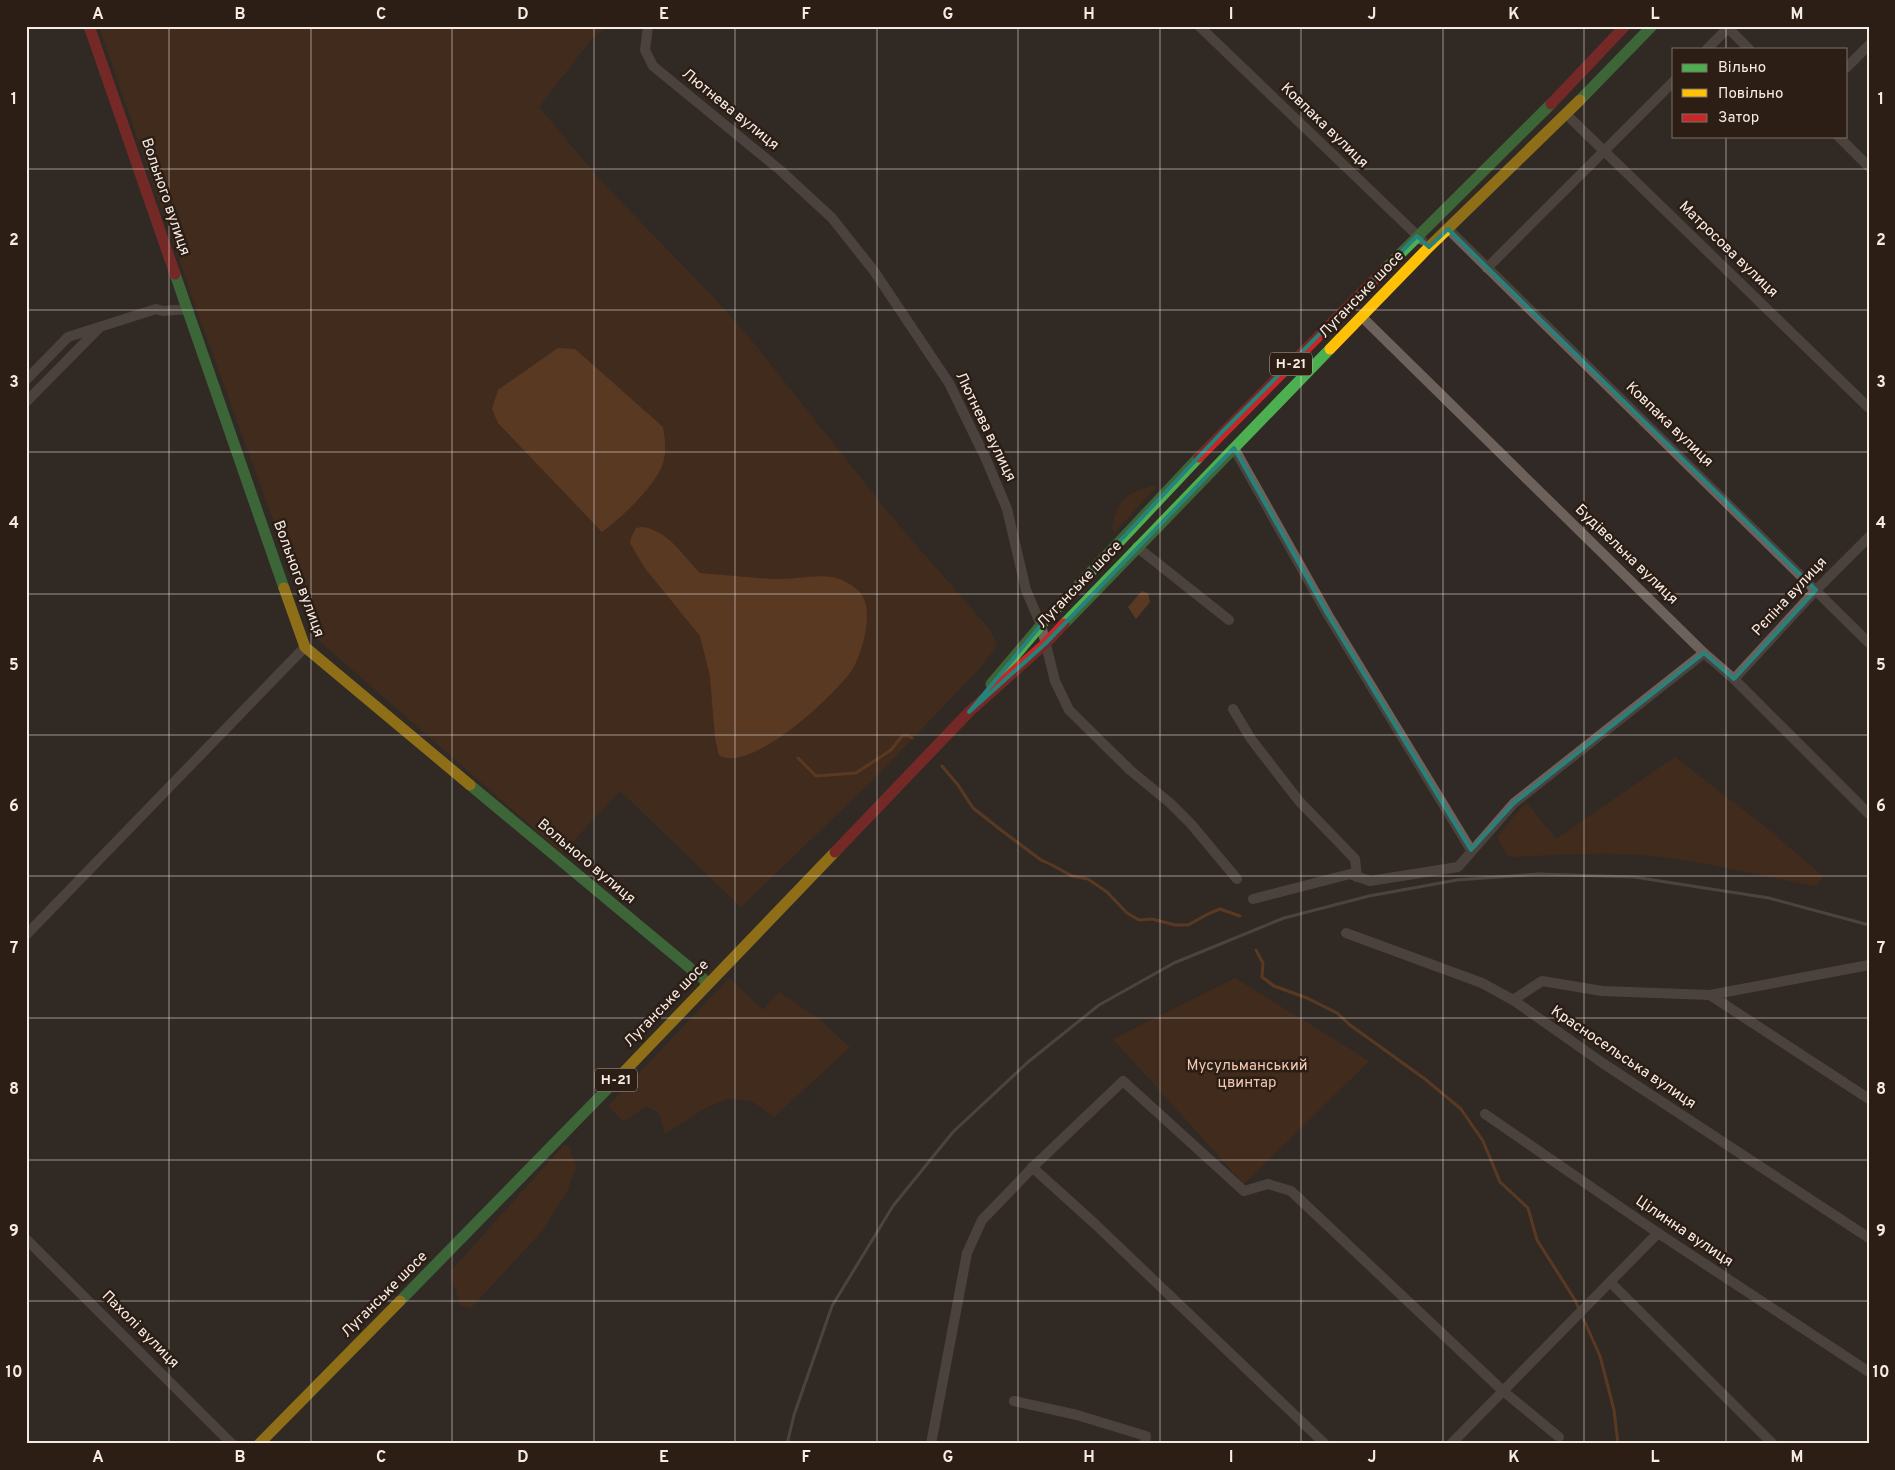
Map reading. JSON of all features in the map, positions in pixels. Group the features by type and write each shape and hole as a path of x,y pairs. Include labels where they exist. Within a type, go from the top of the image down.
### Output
{"main road":[{"name":"Вольного вулиця","path":"89,26 305,648 708,983"},
{"name":"Луганське шосе","path":"969,712 1041,624 1222,432 1570,85 1625,26"},
{"name":"Луганське шосе","path":"259,1444 567,1131 969,712 1045,644 1429,247 1566,114 1652,26"}],"street":[{"name":"Лютнева вулиця","path":"648,26 645,50 653,66 780,170 832,218 874,271 949,383 986,459 1007,509 1026,590 1041,624 1055,682 1069,710 1130,770 1170,803 1191,824 1237,879"},
{"name":"Ковпака вулиця","path":"1198,26 1429,247"},
{"path":"1708,48 1728,27 1748,48"},
{"path":"1848,66 1869,46"},
{"path":"1487,268 1672,83"},
{"name":"Матросова вулиця","path":"1566,114 1869,408"},
{"path":"1840,138 1869,167"},
{"name":"Ковпака вулиця","path":"1448,230 1869,643"},
{"path":"26,380 68,337 156,309 163,311 188,309"},
{"name":"Будівельна вулиця","path":"1362,317 1704,653 1734,679 1869,814"},
{"path":"26,402 101,326"},
{"path":"1234,448 1328,614 1471,850"},
{"name":"Рєпіна вулиця","path":"1734,679 1816,590 1869,537"},
{"path":"1137,547 1229,620"},
{"path":"26,935 305,648"},
{"path":"1253,899 1350,874 1370,881 1458,867 1514,803 1704,653"},
{"path":"1232,709 1251,739 1299,801 1355,859 1357,877"},
{"name":"Красносельська вулиця","path":"1346,934 1482,983 1513,1000 1604,1064 1869,1238"},
{"path":"1513,1000 1542,981 1602,990 1710,995 1869,965"},
{"path":"1710,995 1869,1099"},
{"path":"931,1444 967,1253 982,1220 1032,1167 1122,1081 1244,1191 1268,1184 1291,1191 1503,1390 1559,1437"},
{"name":"Цілинна вулиця","path":"1486,1114 1658,1233 1869,1372"},
{"path":"1032,1167 1324,1444"},
{"path":"1451,1444 1658,1233"},
{"name":"Пахолі вулиця","path":"26,1239 232,1444"},
{"path":"1610,1282 1773,1444"},
{"path":"1014,1401 1077,1415 1146,1436 1145,1444"}],"highlighted area":[{"path":"1448,229 1816,590 1734,679 1704,653 1514,803 1471,850 1328,615 1234,448 1045,644 969,712 1041,625 1222,432 1417,236 1429,247"}],"green space":[{"path":"99,26 609,26 593,37 539,107 601,181 716,300 752,341 891,516 991,631 997,646 977,671 874,779 741,907 620,791 562,853 316,638 196,308"},
{"path":"1157,486 1115,532 1112,528 1117,509 1125,498 1137,491"},
{"path":"1675,757 1764,826 1824,877 1816,886 1708,864 1643,855 1593,854 1509,857 1497,837 1526,802 1556,839"},
{"path":"729,978 763,1010 779,992 820,1020 850,1047 774,1117 752,1101 728,1099 707,1107 665,1134 659,1113 646,1106 624,1122 608,1106"},
{"name":"Мусульманський цвинтар","path":"1235,978 1369,1061 1244,1184 1113,1039"},
{"path":"564,1145 570,1148 576,1167 567,1192 542,1231 471,1308 460,1305 450,1272"}],"shaded area":[{"path":"558,348 575,349 663,427 665,456 657,475 636,502 602,532 498,423 492,409 498,390"},
{"path":"636,528 651,529 667,538 700,573 775,579 825,576 840,580 854,587 861,593 866,605 867,624 863,645 852,670 843,682 811,713 770,743 750,754 733,758 719,755 715,738 710,676 700,636 644,567 630,543"},
{"path":"1142,591 1148,593 1150,602 1136,619 1128,607"}],"waterway":[{"path":"798,758 816,776 856,773 891,750 902,736 907,735 912,738"},
{"path":"942,766 958,785 973,808 1001,830 1041,860 1072,876 1088,879 1107,892 1127,913 1139,920 1152,919 1175,925 1188,925 1220,909 1240,916"},
{"path":"1256,950 1263,963 1262,977 1274,986 1307,998 1337,1013 1350,1025 1425,1079 1461,1109 1483,1141 1500,1182 1528,1208 1537,1240 1575,1300 1600,1356 1614,1410 1618,1444"}],"railway":[{"path":"787,1444 794,1415 832,1306 893,1206 953,1132 1028,1062 1099,1005 1174,963 1284,918 1369,896 1457,880 1539,874 1634,877 1769,898 1869,925"}],"traffic: fast":[{"path":"1580,100 1652,26"},
{"path":"1386,268 1551,104"},
{"path":"175,274 284,588"},
{"path":"1064,624 1330,349"},
{"path":"991,684 1041,625 1199,457"},
{"path":"470,785 708,983"},
{"path":"400,1301 620,1076"}],"traffic: slow":[{"path":"1330,349 1429,247 1580,100"},
{"path":"284,588 305,647 470,785"},
{"path":"620,1076 835,852"},
{"path":"259,1444 400,1301"}],"traffic: jam":[{"path":"89,26 175,274"},
{"path":"1551,104 1625,26"},
{"path":"1199,457 1386,268"},
{"path":"835,852 969,712 1045,644 1064,624"}]}
